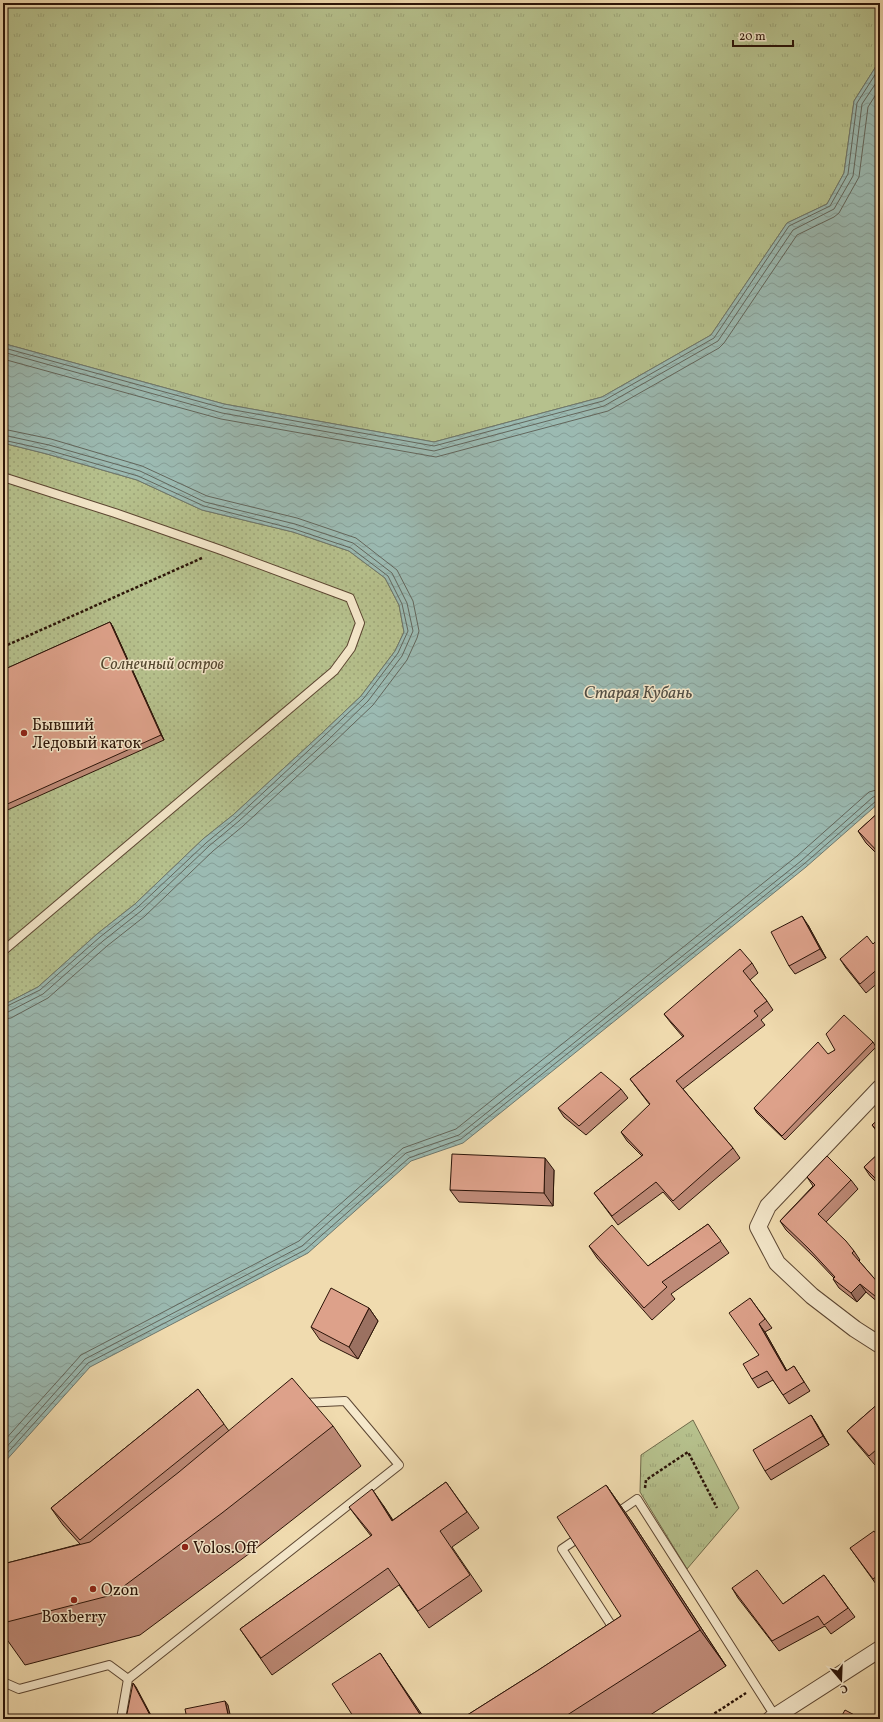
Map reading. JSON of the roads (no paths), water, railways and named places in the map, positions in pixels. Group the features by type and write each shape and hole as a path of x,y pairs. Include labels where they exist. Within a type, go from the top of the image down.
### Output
{"street":[{"path":"880,1088 768,1206 758,1227 777,1263 812,1296 855,1329 880,1345"},
{"path":"773,1718 880,1649"}],"lane":[{"path":"3,477 115,513 221,550 350,598 360,623 351,648 334,671 3,951"},
{"path":"121,1719 128,1679 399,1465 345,1401 303,1403 297,1407"},
{"path":"606,1520 637,1499 756,1686 773,1718"},
{"path":"587,1532 562,1549 621,1640"},
{"path":"3,1682 19,1689 109,1665 128,1679"}],"water":[{"name":"Старая Кубань","path":"880,60 880,802 806,867 463,1143 411,1161 308,1253 90,1367 3,1464 3,1005 38,987 97,934 135,904 203,839 233,815 321,734 361,696 395,651 404,632 399,605 385,578 349,551 293,532 202,510 137,480 3,443 3,341 9,345 224,404 434,442 602,397 711,335 787,223 827,204 844,173 854,101"}],"place":[{"name":"Бывший Ледовый каток","path":"24,733"},
{"name":"Volos.Off","path":"185,1547"},
{"name":"Ozon","path":"93,1589"},
{"name":"Boxberry","path":"74,1600"}],"park label":[{"name":"Солнечный остров","path":"162,663"}]}
